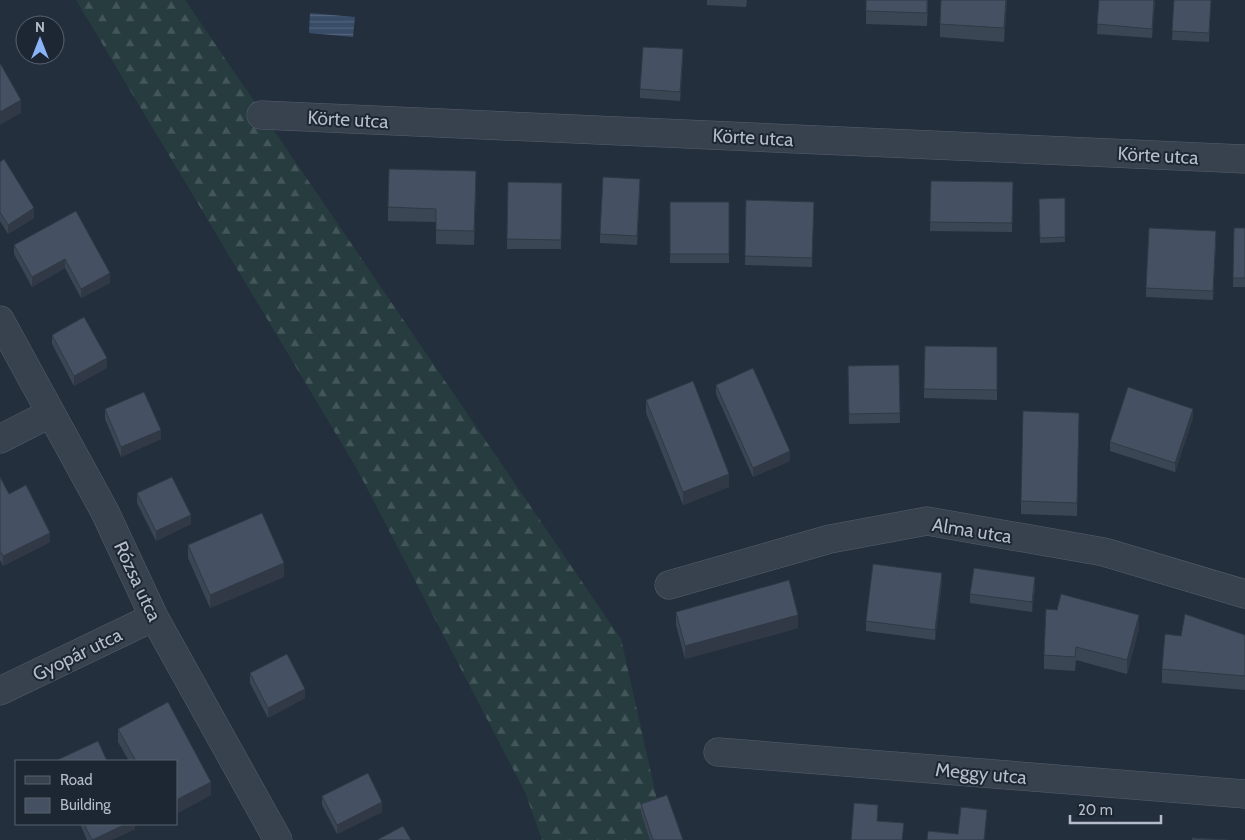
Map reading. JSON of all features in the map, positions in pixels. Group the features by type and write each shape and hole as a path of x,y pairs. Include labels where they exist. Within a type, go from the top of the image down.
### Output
{"street":[{"name":"Körte utca","path":"261,115 1245,158"},
{"name":"Rózsa utca","path":"0,320 105,512 154,617 278,840"},
{"path":"0,439 51,413"},
{"name":"Alma utca","path":"669,585 830,539 927,522 1104,552 1245,594"},
{"name":"Gyopár utca","path":"0,691 154,617"},
{"name":"Meggy utca","path":"718,752 1245,794"}],"green space":[{"path":"76,0 185,0 621,639 666,840 542,840 525,792 357,469"}],"water":[{"path":"310,13 355,17 353,37 309,33"}],"building":[{"path":"866,0 927,0 927,13 866,11"},
{"path":"941,0 1006,0 1004,28 940,24"},
{"path":"1099,0 1154,0 1152,29 1097,24"},
{"path":"1174,0 1211,0 1209,33 1172,31"},
{"path":"643,47 683,49 680,92 640,89"},
{"path":"0,63 21,100 0,112"},
{"path":"4,159 34,208 8,225 0,212 0,162"},
{"path":"389,169 476,171 474,231 436,230 436,209 388,207"},
{"path":"603,177 640,179 637,236 600,234"},
{"path":"931,181 1013,182 1012,223 930,222"},
{"path":"508,182 562,183 561,240 507,239"},
{"path":"1065,198 1065,237 1040,238 1039,199"},
{"path":"746,200 814,202 812,258 745,256"},
{"path":"670,202 729,202 729,254 670,254"},
{"path":"76,211 110,273 81,289 65,259 32,277 14,245"},
{"path":"1149,228 1216,231 1213,291 1146,288"},
{"path":"1234,228 1245,228 1245,278 1233,278"},
{"path":"84,317 107,358 74,376 52,335"},
{"path":"925,346 997,347 997,390 924,389"},
{"path":"899,365 900,413 849,414 848,366"},
{"path":"753,368 790,451 753,468 716,385"},
{"path":"693,381 729,474 683,492 646,400"},
{"path":"1128,387 1193,409 1175,463 1110,442"},
{"path":"144,392 161,430 121,447 105,409"},
{"path":"1023,411 1079,413 1077,503 1021,501"},
{"path":"0,477 9,494 26,485 50,533 3,556 0,551"},
{"path":"172,477 191,515 156,531 137,493"},
{"path":"262,513 284,563 210,595 188,545"},
{"path":"873,564 942,573 935,630 866,621"},
{"path":"974,568 1035,577 1032,602 970,594"},
{"path":"789,580 798,615 685,646 676,612"},
{"path":"1061,594 1139,615 1127,660 1076,647 1075,657 1044,655 1046,609 1057,610"},
{"path":"1185,614 1245,635 1245,676 1162,669 1165,634 1181,636"},
{"path":"287,654 305,689 268,708 250,673"},
{"path":"168,702 211,782 178,799 178,760 135,760 118,729"},
{"path":"98,741 107,760 57,760"},
{"path":"368,773 382,802 337,825 322,796"},
{"path":"667,795 683,840 653,840 641,804"},
{"path":"854,803 878,805 877,821 904,823 902,840 851,840"},
{"path":"961,807 987,810 984,840 927,840 928,831 958,834"},
{"path":"84,825 124,825 92,840"},
{"path":"403,826 411,840 377,840"},
{"path":"1192,838 1227,840 1192,840"}]}
